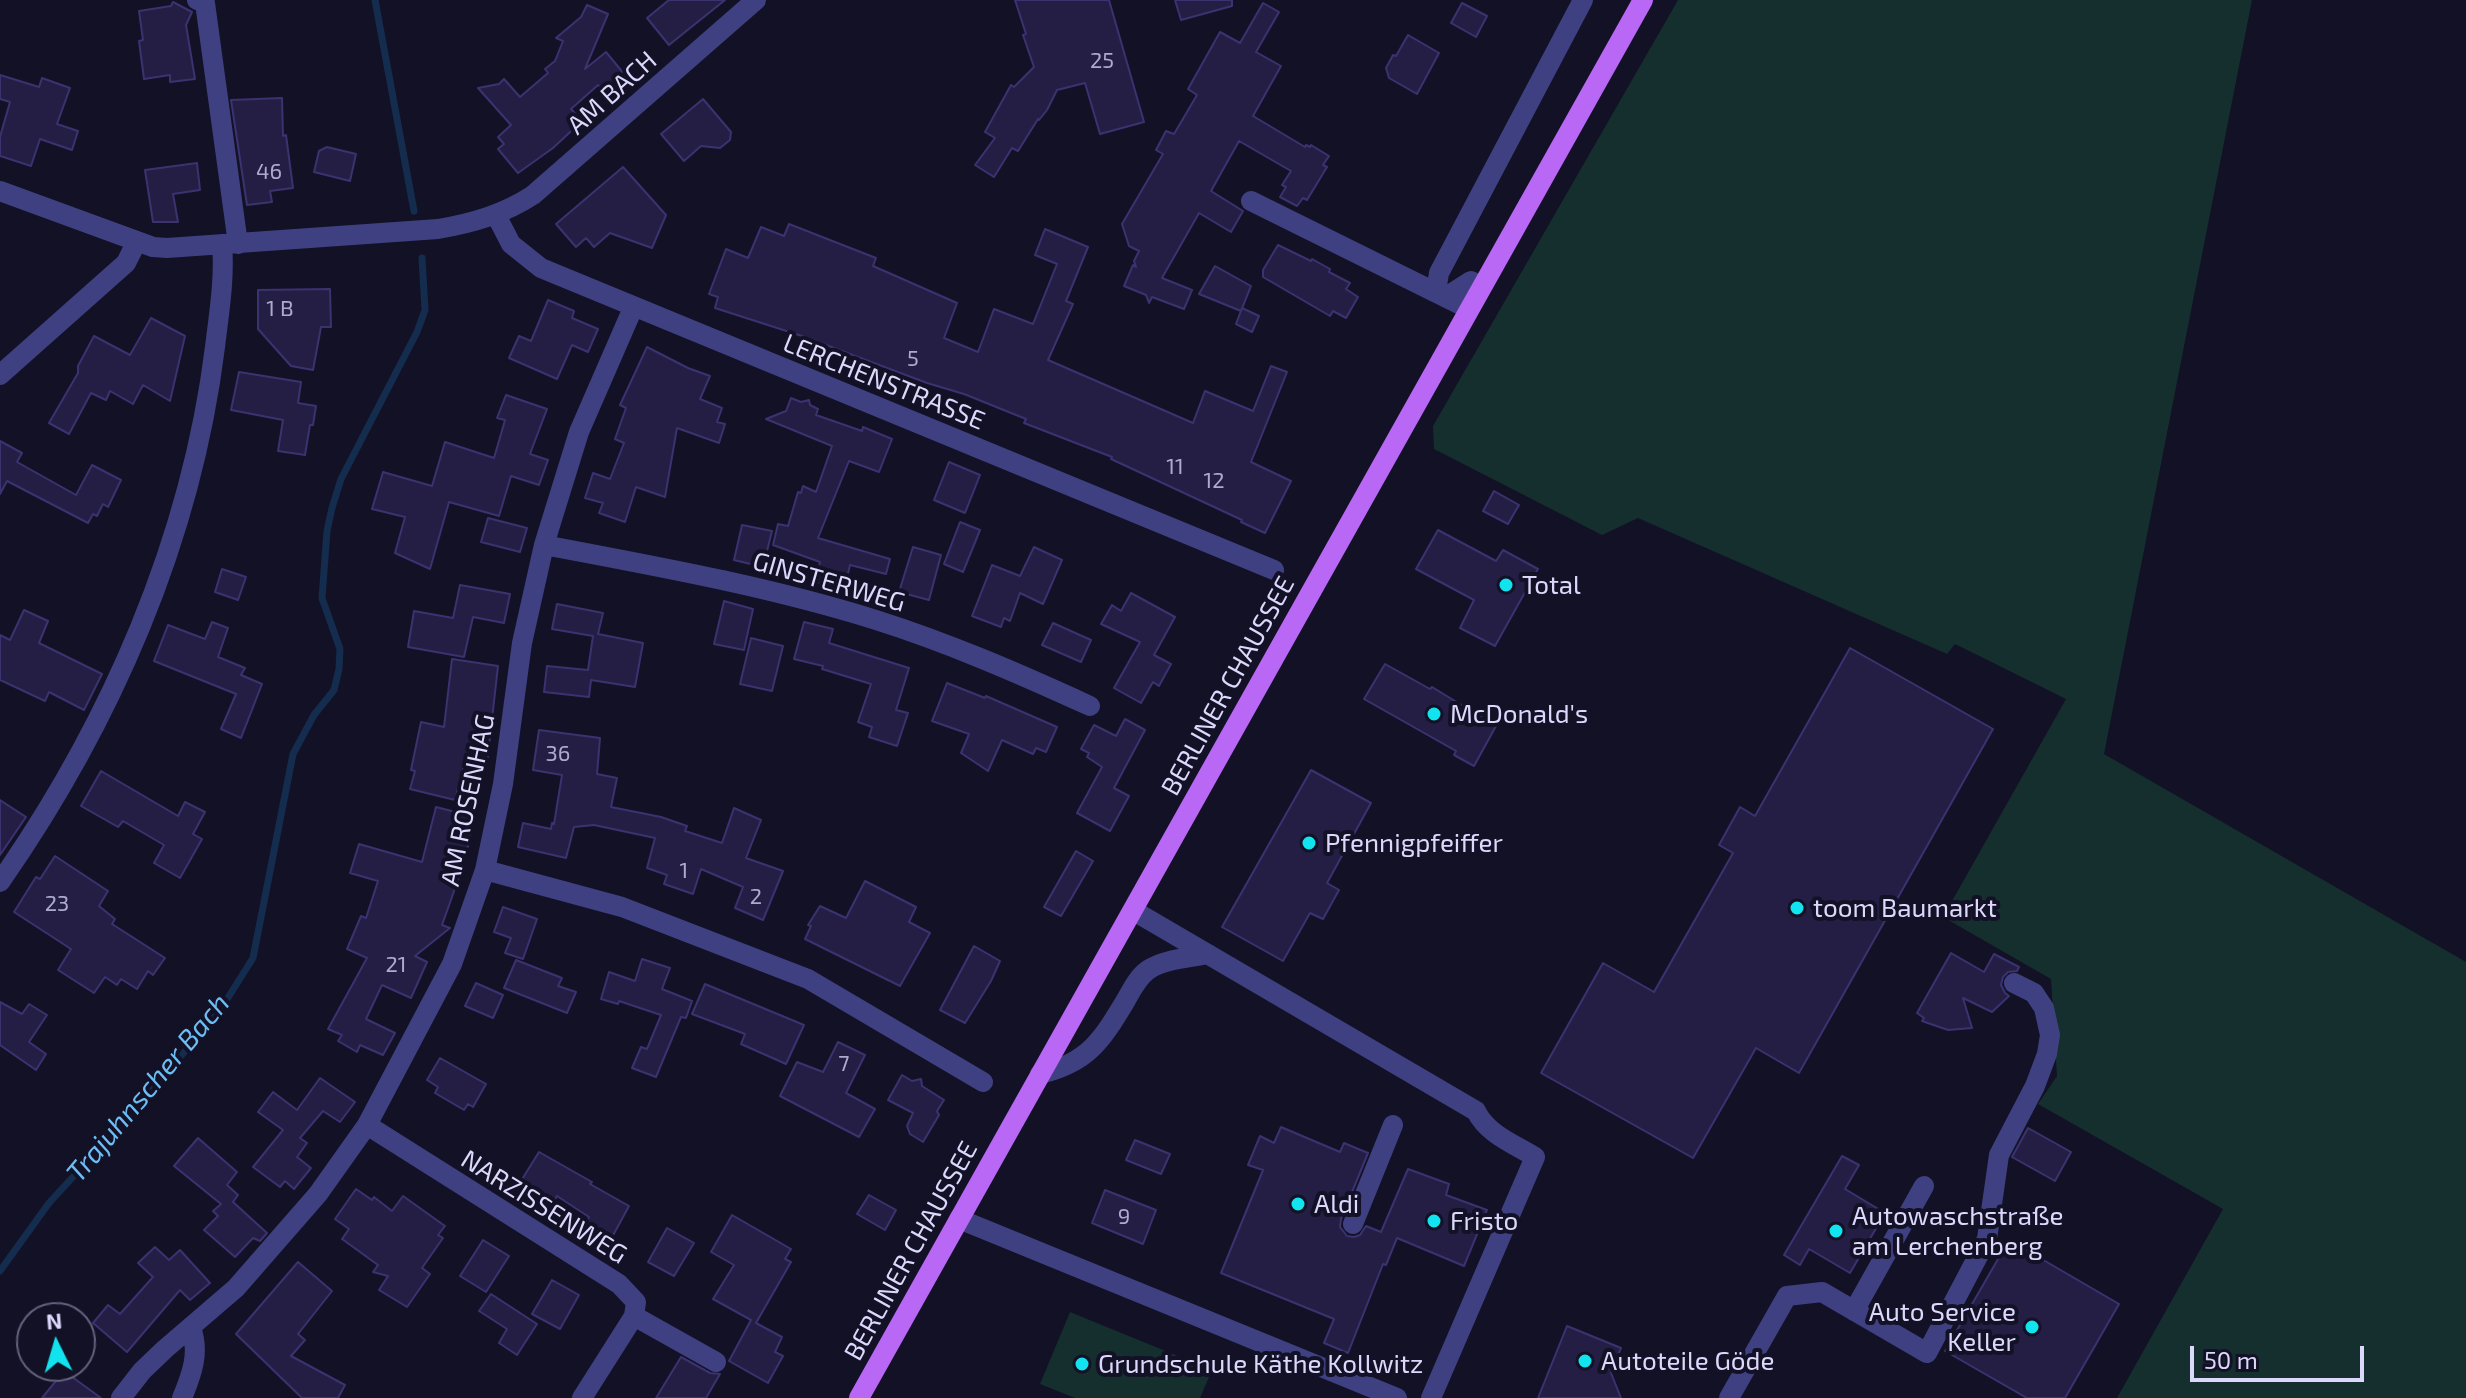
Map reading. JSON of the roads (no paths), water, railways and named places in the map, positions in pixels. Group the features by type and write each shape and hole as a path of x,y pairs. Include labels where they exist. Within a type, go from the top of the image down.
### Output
{"main road":[{"name":"BERLINER CHAUSSEE","path":"859,1398 1643,0"}],"street":[{"path":"0,882 48,811 133,647 183,504 210,386 230,244 205,3 197,0"},
{"name":"AM BACH","path":"0,191 153,247 167,248 438,229 496,215 524,201 555,178 756,0"},
{"path":"1441,294 1439,273 1583,0"},
{"path":"1251,201 1469,309"},
{"name":"LERCHENSTRASSE","path":"496,215 511,244 541,268 1274,570"},
{"path":"0,375 126,263 137,241"},
{"path":"1441,294 1471,281 1482,286"},
{"name":"AM ROSENHAG","path":"121,1398 142,1371 165,1349 236,1288 282,1238 333,1174 367,1125 452,964 485,870 503,784 522,643 544,545 579,432 633,308"},
{"name":"GINSTERWEG","path":"544,545 765,590 876,620 982,658 1090,706"},
{"path":"485,870 622,907 808,979 983,1082"},
{"path":"1134,911 1476,1111 1481,1122 1490,1130 1535,1157 1431,1398"},
{"path":"1040,1074 1059,1070 1076,1061 1100,1042 1134,985 1150,969 1208,954"},
{"path":"1729,1398 1787,1296 1822,1292 1927,1353 1987,1239 1999,1155 2035,1086 2047,1054 2050,1035 2044,1008 2034,993 2014,983"},
{"name":"NARZISSENWEG","path":"367,1125 619,1284 636,1302 634,1316"},
{"path":"1353,1224 1393,1125"},
{"path":"1854,1311 1924,1186"},
{"path":"959,1219 1397,1398"},
{"path":"582,1398 634,1316 716,1362"},
{"path":"182,1398 195,1361 197,1344 191,1328"}],"waterway":[{"name":"Trajuhnscher Bach","path":"375,0 414,211"},
{"name":"Trajuhnscher Bach","path":"0,1271 49,1203 219,1012 253,958 293,754 314,715 334,690 339,669 340,649 322,598 327,531 332,508 341,479 417,332 425,310 422,258"}],"place":[{"name":"Total","path":"1506,585"},
{"name":"McDonald's","path":"1434,714"},
{"name":"Pfennigpfeiffer","path":"1309,843"},
{"name":"toom Baumarkt","path":"1797,908"},
{"name":"Aldi","path":"1298,1204"},
{"name":"Fristo","path":"1434,1221"},
{"name":"Autowaschstraße am Lerchenberg","path":"1836,1231"},
{"name":"Auto Service Keller","path":"2032,1327"},
{"name":"Autoteile Göde","path":"1585,1361"},
{"name":"Grundschule Käthe Kollwitz","path":"1082,1364"}]}
